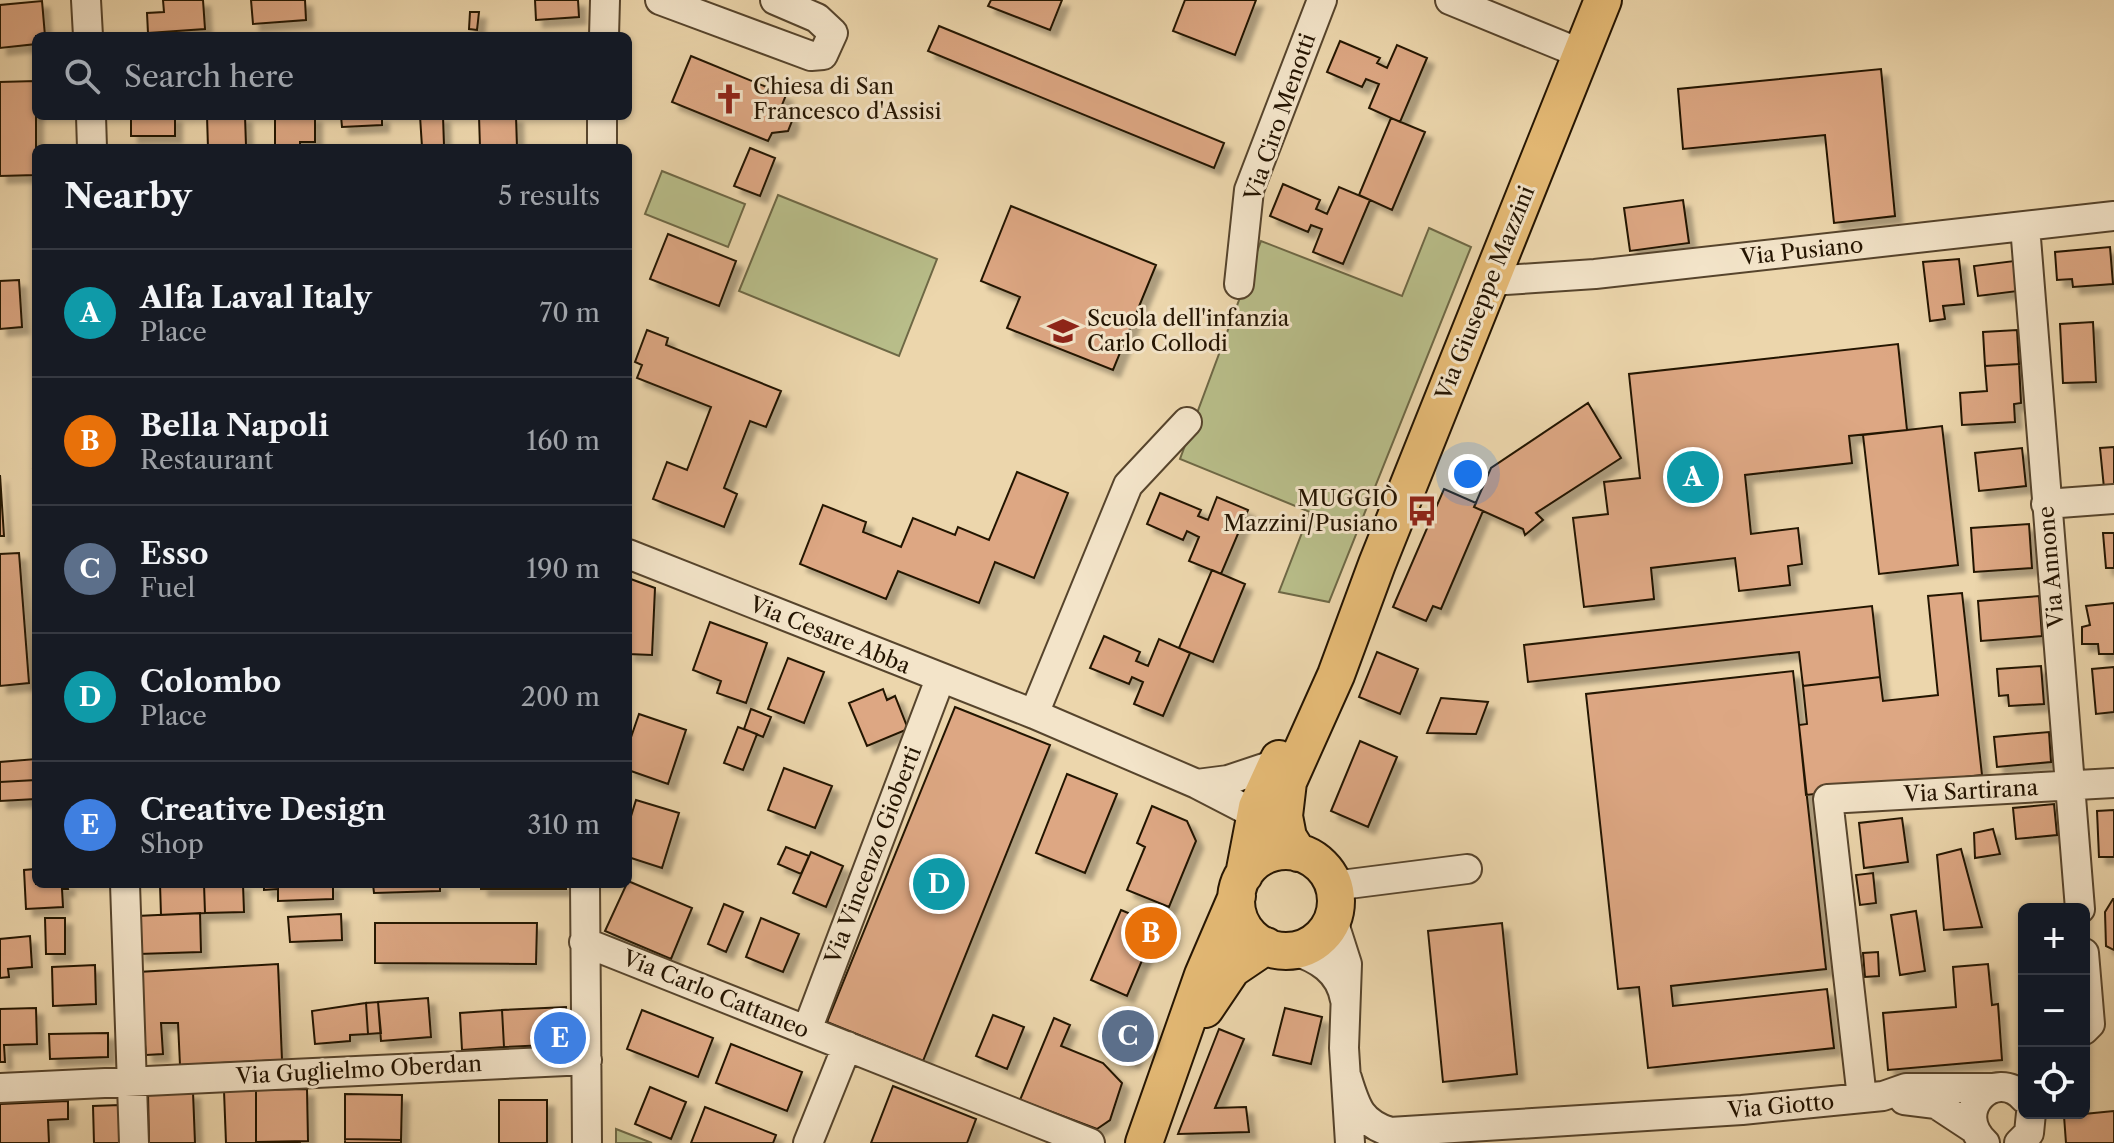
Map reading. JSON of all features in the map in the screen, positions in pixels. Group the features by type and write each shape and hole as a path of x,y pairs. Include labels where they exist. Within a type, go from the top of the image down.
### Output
{"main road":[{"name":"Via Giuseppe Mazzini","path":"1298,853 1288,837 1284,816 1288,782 1336,675 1368,587 1603,0"},
{"name":"Via Giuseppe Mazzini","path":"1144,1143 1177,1058 1203,975 1240,885 1255,814 1276,764 1368,587"},
{"path":"1298,853 1318,863 1333,902 1317,940 1279,948 1243,926 1240,885 1270,854 1298,853"},
{"name":"Via Giuseppe Mazzini","path":"1177,1058 1232,969 1279,948"}],"street":[{"path":"86,0 88,32"},
{"path":"604,32 605,0"},
{"path":"660,0 811,56 823,55 833,33 817,18 775,0"},
{"name":"Via Ciro Menotti","path":"1239,284 1249,190 1322,0"},
{"path":"1450,0 1582,54"},
{"path":"91,120 92,144"},
{"path":"602,120 602,144"},
{"name":"Via Pusiano","path":"1490,281 1595,274 2114,216"},
{"name":"Via Annone","path":"2025,226 2080,903"},
{"path":"1034,714 1128,485 1187,422"},
{"path":"2046,504 2114,499"},
{"name":"Via Cesare Abba","path":"632,556 1034,714 1197,784 1255,814"},
{"name":"Via Vincenzo Gioberti","path":"807,1030 940,679"},
{"path":"1197,784 1228,780 1276,764"},
{"name":"Via Sartirana","path":"1828,799 2114,783"},
{"name":"Via Giotto","path":"1828,799 1873,1097"},
{"path":"1350,1143 1345,1001 1347,964 1333,902 1467,869"},
{"path":"125,888 134,1143"},
{"path":"585,888 587,1143"},
{"name":"Via Carlo Cattaneo","path":"584,942 1090,1143"},
{"path":"1279,948 1316,959 1329,969 1342,988 1345,1001"},
{"path":"808,1143 847,1046"},
{"name":"Via Guglielmo Oberdan","path":"0,1088 587,1060"},
{"name":"Via Giotto","path":"1347,1078 1359,1115 1382,1138 1873,1097 1906,1088 2018,1110"},
{"name":"Via Giotto","path":"1873,1097 1936,1104 1979,1136"},
{"path":"1979,1136 1973,1109 1977,1100 2018,1110"}],"green space":[{"path":"662,171 745,204 728,247 645,214"},
{"path":"778,195 937,259 899,356 739,291"},
{"path":"1429,228 1471,247 1329,602 1279,592 1310,512 1180,459 1261,241 1402,296"},
{"path":"616,1129 652,1143 616,1143"}],"building":[{"path":"163,0 203,0 205,29 148,32 147,13 164,12"},
{"path":"251,0 305,0 306,20 253,24"},
{"path":"535,0 578,0 579,17 536,20"},
{"path":"991,0 1062,0 1050,30 988,6"},
{"path":"1185,0 1256,0 1235,55 1173,31"},
{"path":"42,1 45,32 32,32 32,44 0,48 0,5"},
{"path":"470,12 479,12 477,30 469,29"},
{"path":"939,26 1224,143 1214,168 928,51"},
{"path":"1340,41 1380,58 1377,63 1387,68 1397,45 1427,58 1400,122 1369,108 1379,84 1366,79 1362,87 1327,72"},
{"name":"Chiesa di San Francesco d'Assisi","path":"691,56 786,95 782,105 790,113 792,121 788,131 772,133 768,141 672,102"},
{"path":"1881,69 1895,216 1834,223 1825,135 1683,149 1678,89"},
{"path":"32,81 32,120 36,120 36,144 32,144 32,175 0,176 0,82"},
{"path":"1391,118 1425,132 1392,210 1359,195"},
{"path":"131,120 175,120 175,136 131,136"},
{"path":"207,120 245,120 246,144 208,144"},
{"path":"275,120 315,120 315,142 275,144"},
{"path":"341,120 382,120 382,125 342,127"},
{"path":"420,120 443,120 444,144 422,144"},
{"path":"479,120 516,120 517,144 480,144"},
{"path":"750,148 775,158 760,196 734,186"},
{"path":"1283,184 1320,200 1316,209 1327,214 1339,187 1370,200 1343,264 1313,252 1322,229 1311,225 1308,232 1270,216"},
{"path":"1683,200 1689,243 1630,251 1624,208"},
{"path":"1011,206 1156,265 1113,370 1007,328 1020,297 981,281"},
{"path":"668,234 736,261 719,306 650,279"},
{"path":"2110,247 2113,284 2073,287 2072,279 2057,280 2055,252"},
{"path":"1959,259 1964,304 1943,306 1945,319 1930,321 1923,262"},
{"path":"2014,261 2018,291 1978,296 1974,266"},
{"path":"19,280 22,327 0,329 0,281"},
{"path":"2093,322 2096,382 2063,383 2060,324"},
{"path":"647,330 668,338 666,345 781,391 766,427 750,421 724,488 737,494 724,527 653,499 667,462 687,470 711,407 637,378 642,365 635,362"},
{"path":"2017,330 2019,364 1985,366 1983,332"},
{"path":"1898,344 1907,430 1849,436 1852,463 1745,475 1751,534 1798,528 1802,564 1788,566 1790,585 1739,591 1735,558 1651,568 1654,599 1584,607 1573,518 1608,514 1604,482 1640,478 1629,374"},
{"path":"2019,364 2021,403 2014,404 2015,422 1962,425 1960,393 1987,391 1985,366"},
{"path":"1588,403 1621,458 1536,513 1543,520 1525,535 1523,529 1474,507 1491,468"},
{"path":"1942,426 1958,565 1879,574 1863,435"},
{"path":"2114,447 2114,487 2104,488 2100,448"},
{"path":"2022,448 2026,486 1979,491 1975,453"},
{"path":"1017,472 1068,493 1034,578 995,562 979,603 898,571 886,599 800,564 823,505 866,522 863,532 901,547 913,518 955,535 958,527 989,540"},
{"path":"0,475 4,536 0,536"},
{"path":"1444,489 1476,503 1474,507 1483,511 1441,609 1433,606 1426,621 1393,607"},
{"path":"1160,493 1201,510 1198,516 1208,520 1217,497 1248,510 1221,574 1189,561 1199,537 1187,531 1183,540 1147,524"},
{"path":"2029,524 2032,568 1974,572 1971,528"},
{"path":"2103,533 2114,533 2114,568 2106,568"},
{"path":"19,553 29,683 0,686 0,554"},
{"path":"1212,570 1245,584 1213,662 1179,648"},
{"path":"632,579 655,588 652,655 632,654"},
{"path":"1962,593 1982,775 1806,795 1799,725 1807,724 1803,686 1880,677 1883,701 1938,695 1928,596"},
{"path":"2039,596 2042,636 1981,641 1978,601"},
{"path":"2114,603 2114,654 2099,654 2098,644 2082,644 2082,627 2090,625 2086,606"},
{"path":"1872,606 1880,677 1803,686 1799,652 1528,682 1524,645"},
{"path":"710,622 767,643 746,703 717,693 721,681 693,670"},
{"path":"1104,636 1140,652 1136,661 1148,666 1159,639 1190,653 1163,716 1134,704 1143,682 1132,677 1129,684 1090,668"},
{"path":"1377,652 1418,669 1400,714 1359,697"},
{"path":"788,658 824,672 804,723 768,709"},
{"path":"2041,666 2044,704 2009,706 2008,695 1999,696 1997,669"},
{"path":"2114,667 2114,712 2096,714 2092,669"},
{"path":"1793,671 1826,969 1671,986 1673,1006 1827,989 1834,1048 1648,1068 1639,987 1618,989 1586,694"},
{"path":"883,689 887,700 895,696 908,729 867,746 849,703"},
{"path":"1441,698 1488,702 1476,734 1427,733"},
{"path":"955,707 1050,745 923,1061 827,1022"},
{"path":"751,709 771,717 763,737 744,729"},
{"path":"639,714 686,730 668,784 632,771 632,734"},
{"path":"738,727 757,734 743,770 724,763"},
{"path":"2049,732 2051,762 1997,767 1994,737"},
{"path":"1360,741 1397,757 1368,827 1331,811"},
{"path":"32,759 32,780 0,782 0,762"},
{"path":"784,768 832,786 815,828 768,810"},
{"path":"1067,774 1117,794 1085,873 1036,853"},
{"path":"32,780 32,799 0,801 0,782"},
{"path":"636,800 679,813 662,868 632,858 632,813"},
{"path":"2054,804 2057,835 2016,839 2013,808"},
{"path":"1152,806 1187,821 1196,841 1169,907 1127,890 1145,847 1137,843"},
{"path":"2114,810 2114,857 2099,857 2097,811"},
{"path":"1902,818 1908,862 1864,868 1859,823"},
{"path":"1993,829 2000,854 1975,858 1974,833"},
{"path":"786,847 809,856 801,874 778,864"},
{"path":"1961,849 1982,927 1944,930 1937,855"},
{"path":"811,852 843,866 826,907 793,893"},
{"path":"32,869 32,888 68,888 62,889 63,907 26,909 24,870"},
{"path":"1873,873 1876,903 1860,905 1856,875"},
{"path":"632,883 692,908 671,959 605,931 625,888 632,888"},
{"path":"160,888 204,888 205,913 161,915"},
{"path":"204,888 243,888 244,912 205,913"},
{"path":"264,888 333,888 333,899 278,901 278,889"},
{"path":"373,888 440,888 440,891 374,893"},
{"path":"481,888 566,888 566,889"},
{"path":"2113,899 2114,950 2106,946 2105,912"},
{"path":"724,904 743,912 726,952 708,944"},
{"path":"1121,910 1157,925 1127,996 1091,980"},
{"path":"1916,911 1925,971 1900,975 1891,915"},
{"path":"200,913 201,952 138,954 137,916"},
{"path":"341,914 342,940 290,942 288,917"},
{"path":"45,918 65,918 65,954 46,954"},
{"path":"761,918 799,934 783,972 746,957"},
{"path":"375,923 537,923 536,964 375,963"},
{"path":"1502,923 1517,1074 1443,1082 1428,931"},
{"path":"30,936 32,967 8,969 9,977 0,978 0,939"},
{"path":"1878,952 1879,976 1865,977 1863,953"},
{"path":"278,964 282,1060 180,1065 178,1023 161,1023 163,1054 146,1055 138,972"},
{"path":"1988,964 1992,1005 1998,1004 2002,1060 1888,1070 1883,1013 1956,1007 1953,967"},
{"path":"95,965 96,1004 53,1006 52,967"},
{"path":"428,998 431,1037 381,1041 378,1002"},
{"path":"378,1002 381,1033 368,1034 366,1003"},
{"path":"366,1003 368,1034 350,1035 350,1041 315,1044 312,1011"},
{"path":"566,1007 568,1044 504,1047 502,1010"},
{"path":"36,1008 37,1044 4,1045 5,1062 0,1062 0,1009"},
{"path":"1285,1008 1322,1017 1311,1064 1273,1055"},
{"path":"502,1010 504,1047 462,1050 460,1013"},
{"path":"642,1010 713,1038 698,1077 627,1049"},
{"path":"993,1015 1024,1027 1007,1069 976,1056"},
{"path":"1054,1018 1070,1025 1061,1046 1103,1063 1122,1083 1110,1120 1097,1129 1020,1100"},
{"path":"1219,1029 1244,1039 1215,1108 1246,1107 1249,1132 1178,1134"},
{"path":"1121,1030 1142,1039 1132,1061 1111,1052"},
{"path":"108,1033 108,1057 50,1059 49,1034"},
{"path":"731,1044 802,1072 787,1111 716,1083"},
{"path":"893,1086 976,1119 967,1143 871,1143"},
{"path":"650,1087 686,1102 671,1139 635,1124"},
{"path":"307,1089 308,1141 256,1142 256,1090"},
{"path":"256,1090 256,1142 301,1143 226,1143 224,1091"},
{"path":"193,1092 195,1143 149,1143 148,1093"},
{"path":"345,1094 402,1095 401,1140 345,1139"},
{"path":"499,1100 547,1100 547,1143 499,1143"},
{"path":"68,1101 68,1119 48,1120 49,1143 0,1143 0,1104"},
{"path":"120,1105 121,1143 94,1143 93,1106"},
{"path":"705,1107 776,1135 773,1143 691,1143"},
{"path":"2114,1111 2114,1143 2066,1143 2064,1119 2090,1119 2090,1113"},
{"path":"345,1139 401,1140 401,1143 345,1143"}],"place":[{"name":"Chiesa di San Francesco d'Assisi","path":"729,99"},
{"name":"Scuola dell'infanzia Carlo Collodi","path":"1063,331"},
{"name":"Alfa Laval Italy","path":"1693,477"},
{"name":"MUGGIÒ Mazzini/Pusiano","path":"1422,511"},
{"name":"Colombo","path":"939,884"},
{"name":"Bella Napoli","path":"1151,933"},
{"name":"Esso","path":"1128,1036"},
{"name":"Creative Design","path":"560,1038"}]}
